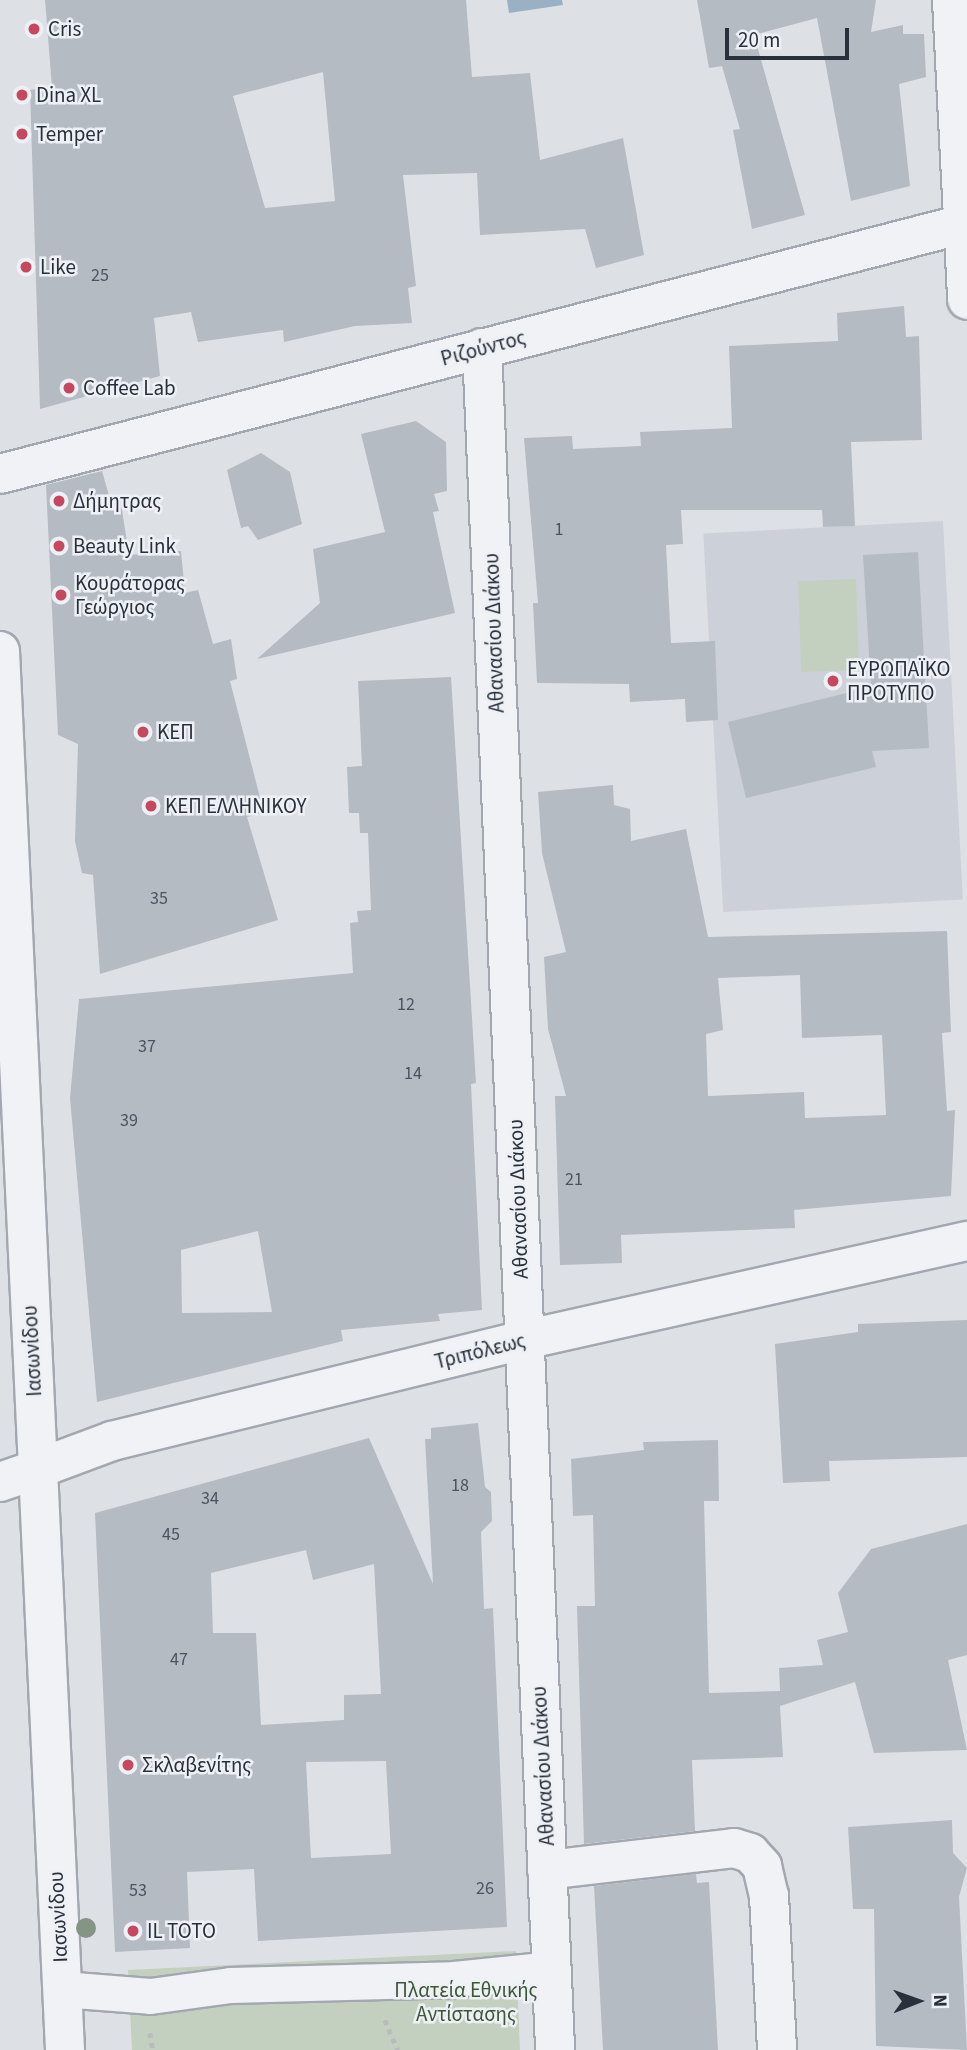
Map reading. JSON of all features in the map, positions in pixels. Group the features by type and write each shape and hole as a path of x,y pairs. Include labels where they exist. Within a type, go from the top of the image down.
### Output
{"street":[{"path":"952,0 967,300"},
{"name":"Ριζούντος","path":"0,474 965,224"},
{"name":"Αθανασίου Διάκου","path":"482,348 555,2050"},
{"name":"Ιασωνίδου","path":"0,651 65,2050"},
{"name":"Τριπόλεως","path":"0,1482 113,1441 524,1340 967,1241"},
{"path":"547,1870 734,1848 750,1853 762,1866 769,1896 777,2050"},
{"path":"62,1989 150,1996 230,1985 454,1979 552,1969"}],"shaded area":[{"name":"ΕΥΡΩΠΑΪΚΟ ΠΡΟΤΥΠΟ","path":"943,521 963,899 723,912 703,534"}],"green space":[{"path":"856,579 859,670 801,672 798,581"},
{"name":"Πλατεία Εθνικής Αντίστασης","path":"516,1951 520,2050 132,2050 128,1970"}],"water":[{"path":"507,0 562,0 563,5 509,13"}],"building":[{"path":"45,0 466,0 472,77 530,73 540,160 623,138 644,255 596,268 585,229 480,235 477,173 403,175 416,286 408,288 412,323 355,326 284,342 283,330 198,342 191,312 154,318 160,376 40,409 30,90 52,87","holes":["323,72 335,201 265,208 233,96"]},
{"path":"697,0 876,0 871,32 903,25 903,34 924,34 926,77 899,84 910,186 851,201 817,18 754,35 805,215 752,229 733,130 740,129 722,66 709,68"},
{"path":"904,306 906,337 919,336 922,440 851,442 855,526 823,527 822,510 681,510 683,544 666,545 671,643 715,641 718,720 686,722 685,699 630,702 629,684 537,683 533,603 538,603 524,438 572,436 573,449 641,446 640,432 732,428 729,346 838,341 837,313"},
{"path":"416,421 446,442 447,491 434,494 439,511 433,512 455,613 257,659 320,603 313,549 385,532 361,434"},
{"path":"261,453 290,472 302,524 258,540 248,526 241,528 227,470"},
{"path":"102,471 110,499 120,497 129,555 181,551 185,593 198,590 213,644 231,639 237,679 230,681 264,813 247,817 278,920 100,974 93,875 82,873 75,841 78,744 58,735 46,485"},
{"path":"918,552 929,748 872,751 876,767 746,798 728,722 871,687 863,555"},
{"path":"451,677 476,1083 471,1084 482,1310 438,1314 440,1321 341,1330 343,1341 97,1402 70,1098 79,999 353,973 350,923 358,922 357,911 371,910 368,833 360,833 359,813 349,813 347,767 362,766 358,681","holes":["258,1231 272,1312 182,1313 181,1250"]},
{"path":"613,785 614,805 630,809 631,841 686,829 708,937 947,931 951,1032 942,1033 947,1111 955,1110 951,1196 794,1210 795,1228 621,1235 622,1263 560,1265 555,1096 566,1096 548,1029 544,957 566,952 542,853 538,792","holes":["800,975 802,1038 882,1035 886,1115 805,1118 804,1092 708,1096 706,1034 723,1030 718,978"]},
{"path":"967,1320 967,1457 829,1461 830,1481 783,1483 775,1344 858,1332 858,1324"},
{"path":"478,1423 485,1487 491,1492 492,1521 481,1532 484,1609 493,1608 507,1927 258,1941 254,1869 187,1872 190,1948 115,1952 95,1513 369,1438 433,1584 425,1439 431,1439 431,1428","holes":["306,1550 313,1580 374,1564 381,1694 344,1695 344,1720 261,1725 256,1633 213,1633 211,1573","386,1761 391,1854 311,1858 306,1762"]},
{"path":"718,1440 719,1501 704,1501 709,1693 780,1691 779,1668 823,1665 817,1640 848,1632 838,1593 871,1549 967,1524 967,1655 948,1660 967,1750 874,1753 855,1682 780,1706 783,1757 692,1760 695,1831 584,1844 577,1606 595,1606 593,1515 573,1516 571,1459 644,1450 643,1442"},
{"path":"952,1820 953,1853 967,1868 959,1897 967,2050 876,2046 874,1909 853,1909 848,1827"},
{"path":"696,1874 697,1883 709,1882 718,2050 603,2050 594,1886"}],"place":[{"name":"Cris","path":"34,29"},
{"name":"Dina XL","path":"22,95"},
{"name":"Temper","path":"22,134"},
{"name":"Like","path":"26,267"},
{"name":"Coffee Lab","path":"69,388"},
{"name":"Δήμητρας","path":"59,501"},
{"name":"Beauty Link","path":"59,546"},
{"name":"Κουράτορας Γεώργιος","path":"61,595"},
{"name":"ΕΥΡΩΠΑΪΚΟ ΠΡΟΤΥΠΟ","path":"833,681"},
{"name":"ΚΕΠ","path":"143,732"},
{"name":"ΚΕΠ ΕΛΛΗΝΙΚΟΥ","path":"151,806"},
{"name":"Σκλαβενίτης","path":"128,1765"},
{"name":"IL TOTO","path":"133,1931"}]}
